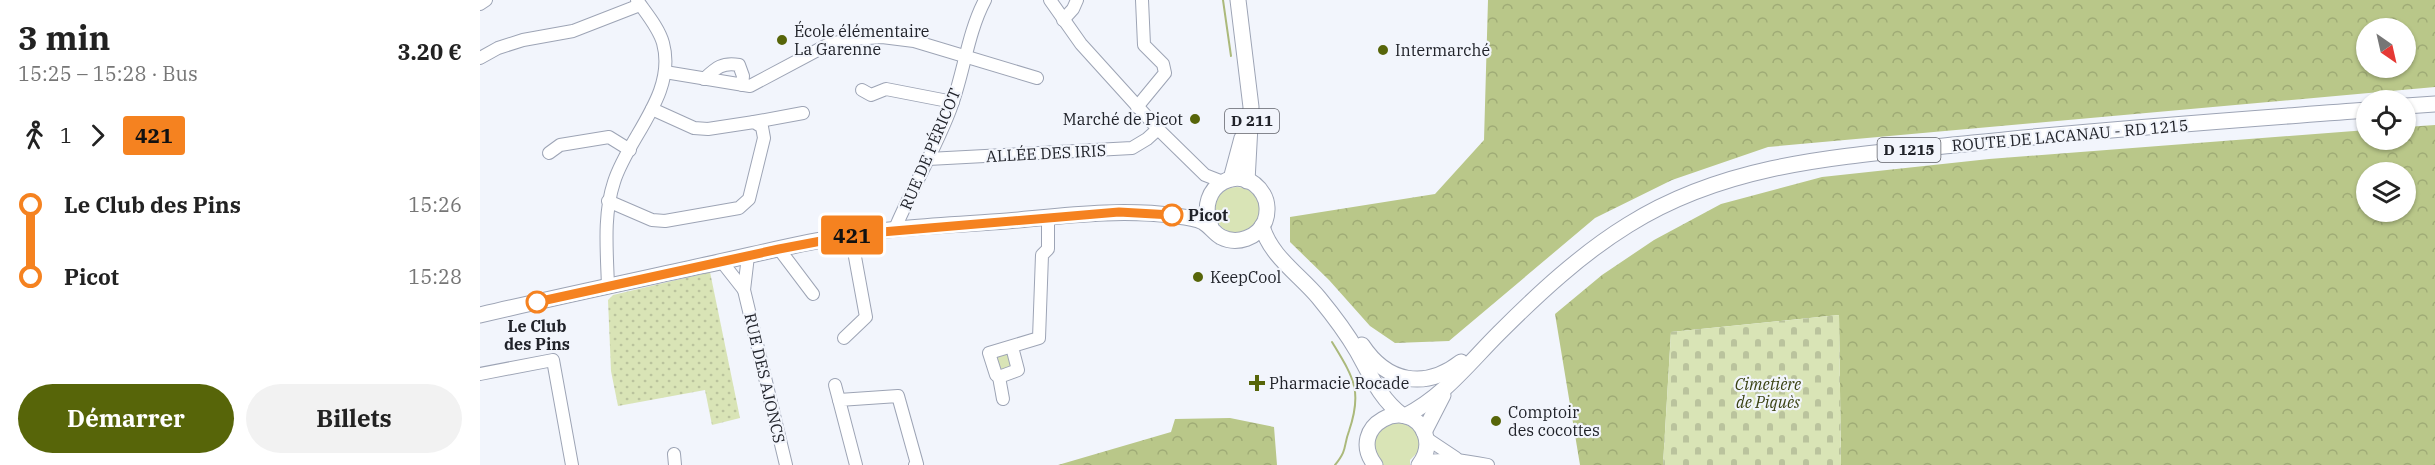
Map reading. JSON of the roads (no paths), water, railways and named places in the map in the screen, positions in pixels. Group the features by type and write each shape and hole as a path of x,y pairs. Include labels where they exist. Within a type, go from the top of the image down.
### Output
{"main road":[{"name":"D 211","path":"1238,0 1252,120 1247,181"},
{"name":"D 211","path":"1227,180 1246,120 1246,60"},
{"path":"2416,105 2435,104"},
{"name":"ROUTE DE LACANAU - RD 1215","path":"1502,331 1584,255 1629,224 1676,199 1737,176 1784,164 1917,149 2042,136 2356,111"},
{"path":"480,315 851,235 1189,207 1201,203 1227,180 1247,181 1260,189 1266,201 1266,218 1262,226 1255,233 1241,240"},
{"path":"1209,196 1206,215 1211,227"},
{"path":"1137,212 1196,219 1211,227 1221,236 1241,240 1259,248 1298,276"},
{"path":"1262,226 1268,241 1298,276 1348,323 1374,361 1399,377 1429,379 1446,373 1502,331"},
{"path":"1318,296 1342,327 1374,382 1394,409 1414,420 1425,435 1426,450 1419,464"},
{"name":"D 1215","path":"1403,416 1432,400 1502,331"},
{"path":"1360,465 1378,414 1374,382"},
{"name":"D 1215","path":"1425,435 1447,387"},
{"path":"1373,426 1386,417 1403,416"},
{"path":"1367,449 1375,465"}],"street":[{"path":"480,4 486,0"},
{"name":"RUE DE PÉRICOT","path":"897,230 897,224 953,102 977,15 985,0"},
{"path":"1050,0 1063,20 1108,75 1158,129 1205,175 1227,180"},
{"path":"1063,20 1073,9 1077,0"},
{"path":"1137,107 1165,73 1163,63 1144,45 1142,0"},
{"path":"480,58 498,48 523,40 573,31 638,2 663,43 665,72 652,109 614,179 608,201 608,286"},
{"path":"665,72 750,86 829,44 853,39 882,37 914,41 1037,78"},
{"path":"704,79 719,65 729,63 739,65 741,68 742,85"},
{"path":"862,90 871,95 886,89 953,102"},
{"path":"652,109 694,128 708,129 802,113"},
{"path":"608,201 652,220 665,221 739,208 749,199 764,138 762,127 754,122"},
{"name":"ALLÉE DES IRIS","path":"928,159 1132,148 1158,129"},
{"path":"549,153 560,145 609,138 630,150"},
{"path":"1205,175 1209,196"},
{"path":"1003,399 999,377 996,375 989,353 1039,338 1042,255 1048,249 1048,217"},
{"path":"844,338 866,317 851,235"},
{"path":"779,249 813,294"},
{"name":"RUE DES AJONCS","path":"748,256 744,290 786,465"},
{"name":"RUE DES AJONCS","path":"722,262 744,290"},
{"path":"999,377 1018,370 1012,347"},
{"path":"480,374 553,360 572,465"},
{"path":"835,386 856,465"},
{"path":"839,400 898,396 916,465"},
{"path":"1425,435 1456,458"},
{"path":"1419,464 1456,458 1488,465"}],"waterway":[{"path":"1223,0 1231,56"},
{"path":"1332,342 1354,384 1355,394 1353,417 1345,448 1335,465"}],"place":[{"name":"École élémentaire La Garenne","path":"782,40"},
{"name":"Intermarché","path":"1383,50"},
{"name":"Marché de Picot","path":"1195,119"},
{"name":"Picot","path":"1172,215"},
{"name":"KeepCool","path":"1198,277"},
{"name":"Le Club des Pins","path":"537,302"},
{"name":"Pharmacie Rocade","path":"1257,383"},
{"name":"Comptoir des cocottes","path":"1496,421"}],"park label":[{"name":"Cimetière de Piquès","path":"1768,393"}]}
